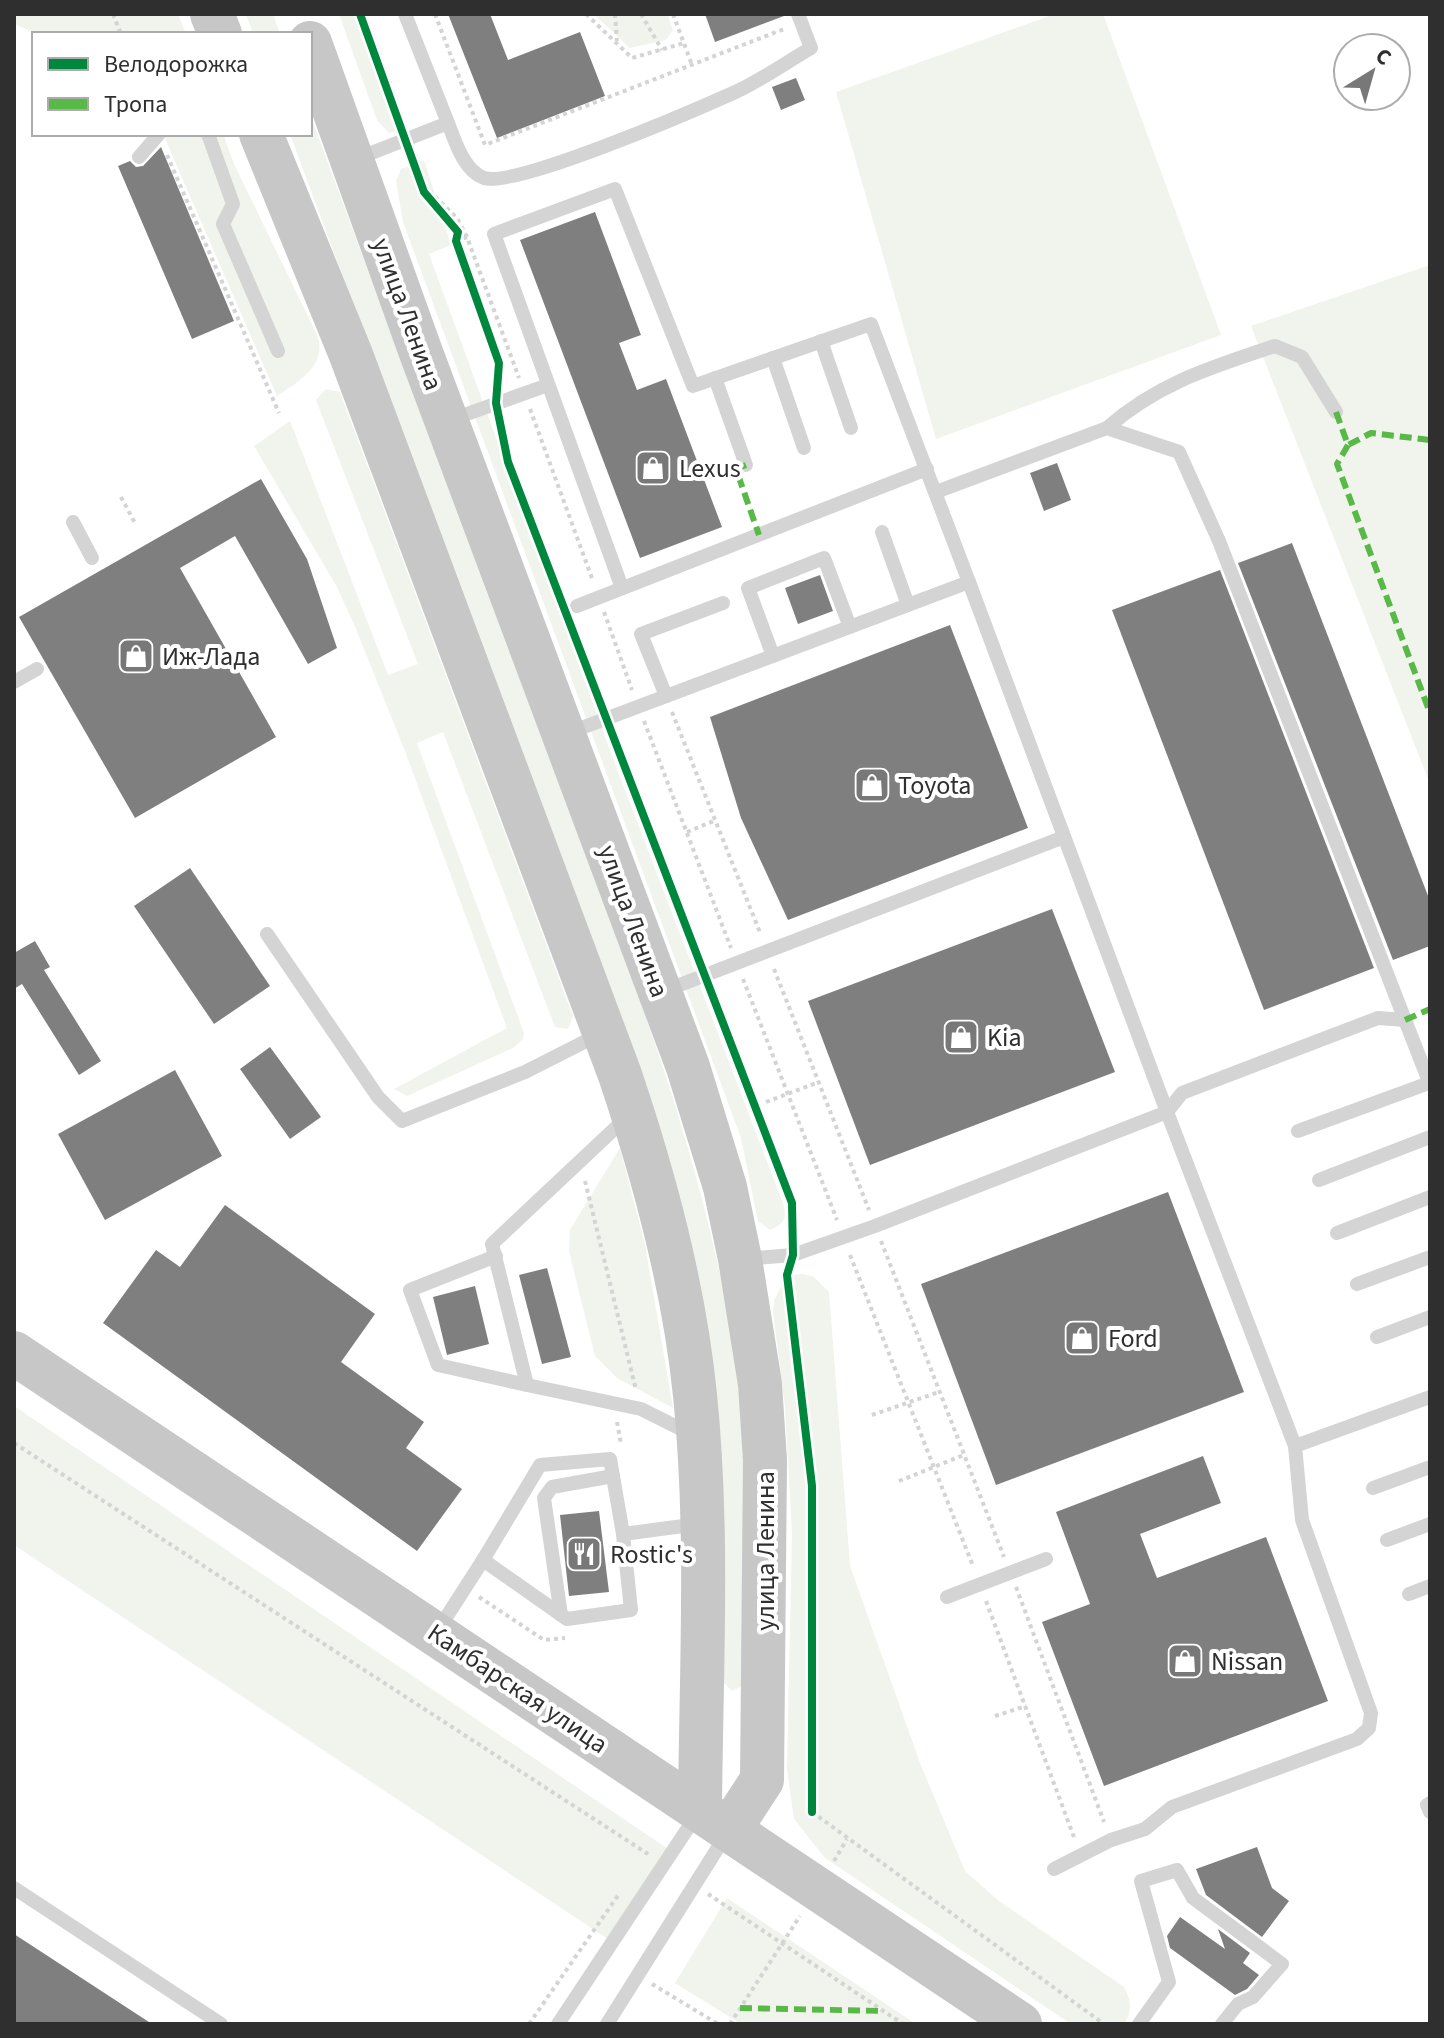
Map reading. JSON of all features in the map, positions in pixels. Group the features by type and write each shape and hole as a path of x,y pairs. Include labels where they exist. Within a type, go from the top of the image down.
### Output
{"main road":[{"name":"улица Ленина","path":"312,49 710,1136 740,1259 760,1384 765,1460 762,1780 772,1817 787,1846 818,1887"},
{"path":"262,136 351,355 632,1113 678,1286 698,1438 715,1819"},
{"name":"Камбарская улица","path":"14,1353 1020,2024"},
{"path":"715,1819 762,1780"}],"lane":[{"path":"405,14 459,152 479,176 494,181 580,155 734,93 811,48 799,18"},
{"path":"352,160 448,123"},
{"path":"139,157 156,136"},
{"path":"209,136 233,204 223,224 278,351"},
{"path":"622,588 494,234 615,189 693,386 871,324 1295,1446 1302,1520 1371,1713 1369,1728 1357,1739 1172,1807 1145,1829 1111,1840 1054,1869"},
{"path":"821,341 851,428"},
{"path":"936,492 1107,428 1129,408 1179,378 1275,346 1302,357 1336,412"},
{"path":"773,358 804,448"},
{"path":"715,378 746,465"},
{"path":"447,421 548,385"},
{"path":"1107,428 1179,452 1219,541 1430,1083 1298,1131"},
{"path":"577,606 927,469"},
{"path":"73,522 92,558"},
{"path":"882,532 908,605"},
{"path":"773,656 748,588 824,558 850,627"},
{"path":"564,734 969,582"},
{"path":"666,696 641,634 723,603"},
{"path":"14,682 37,669"},
{"path":"660,993 1064,837"},
{"path":"267,934 378,1097 402,1121 525,1072 604,1032"},
{"path":"740,1259 793,1255 843,1238 1167,1112 1182,1093 1378,1018 1405,1020"},
{"path":"527,1385 492,1244 632,1113"},
{"path":"1319,1180 1430,1137"},
{"path":"1337,1233 1430,1197"},
{"path":"496,1256 410,1290 438,1365 641,1409 698,1438"},
{"path":"1357,1284 1430,1257"},
{"path":"1377,1337 1430,1317"},
{"path":"1295,1446 1430,1397"},
{"path":"436,1633 540,1465 610,1459 623,1534 631,1610 567,1619 483,1560"},
{"path":"1373,1488 1430,1467"},
{"path":"561,1615 544,1498 552,1487 613,1476"},
{"path":"623,1534 702,1524"},
{"path":"1387,1540 1430,1524"},
{"path":"947,1597 1046,1559"},
{"path":"1409,1594 1430,1586"},
{"path":"1430,1803 1427,1805 1430,1812"},
{"path":"558,2024 661,1864 715,1819"},
{"path":"607,2024 694,1886 715,1819"},
{"path":"1139,2024 1169,1982 1141,1881 1177,1870 1193,1898 1282,1964 1253,1997 1238,2004 1222,2024"},
{"path":"14,1888 221,2024"}],"path":[{"path":"362,14 428,190 457,218 467,237 638,707 981,1585 1081,1857"},
{"path":"435,14 485,145 692,65 799,18"},
{"path":"520,14 537,14"},
{"path":"586,14 632,58 684,43"},
{"path":"615,14 617,43"},
{"path":"641,14 662,50"},
{"path":"673,14 692,65"},
{"path":"159,136 279,413"},
{"path":"408,140 424,192 452,221 458,232 456,241 461,255"},
{"path":"456,241 467,237"},
{"path":"121,497 136,525"},
{"path":"666,696 1010,1573 1111,1840"},
{"path":"687,832 715,820"},
{"path":"766,1102 819,1082"},
{"path":"580,1163 641,1409"},
{"path":"872,1415 939,1392"},
{"path":"14,1443 661,1864"},
{"path":"899,1481 964,1455"},
{"path":"995,1716 1026,1706"},
{"path":"812,1798 812,1812 1104,2024"},
{"path":"730,2024 847,1839"},
{"path":"647,1858 661,1864"},
{"path":"529,2024 629,1882"},
{"path":"694,1886 784,1941 903,2024"},
{"path":"652,1984 718,2024"}],"shaded area":[{"path":"14,14 178,14 185,32 33,32 14,24"},
{"path":"246,14 273,14 279,32 252,32"},
{"path":"339,14 357,14 400,131 389,133 377,120"},
{"path":"594,14 667,14 673,30 666,40 630,48"},
{"path":"1055,14 1103,14 1221,335 936,439 836,92"},
{"path":"312,119 633,982 658,1052 701,1194 732,1339 742,1425 745,1512 742,1686 732,1691 723,1682 721,1464 389,402 291,136 312,136"},
{"path":"164,136 224,136 234,164 318,337 318,357 314,365 302,379 277,396"},
{"path":"424,160 451,245 429,254 612,756 784,1206 783,1221 770,1230 758,1221 741,1138 403,222 396,181 401,169"},
{"path":"1430,265 1430,784 1251,326"},
{"path":"326,389 340,392 573,1016 568,1029 555,1027 443,732 417,743 524,1033 523,1039 513,1048 407,1096 394,1089 507,1028 405,751 356,629 337,587 254,446 290,421 388,675 418,664 316,400"},
{"path":"620,1148 645,1245 673,1408 617,1378 595,1356 569,1251 570,1230"},
{"path":"787,1275 814,1277 829,1292 850,1566 920,1763 965,1871 999,1901 1124,1987 1130,2006 1124,2024 1071,2024 825,1858 794,1819 787,1770 792,1533 785,1406 773,1312 774,1301"},
{"path":"14,1406 668,1849 611,1941 14,1545"},
{"path":"727,1898 916,2024 741,2024 675,1983"}],"building":[{"path":"448,14 490,14 508,60 580,32 605,96 497,138"},
{"path":"705,14 783,14 784,16 715,42"},
{"path":"796,78 805,100 781,110 772,87"},
{"path":"161,147 234,321 192,339 118,166 130,161 136,167 143,166"},
{"path":"595,212 641,335 619,343 637,390 666,379 722,527 640,558 520,240"},
{"path":"1057,463 1071,500 1044,511 1030,473"},
{"name":"Иж-Лада","path":"261,479 307,559 337,648 308,664 235,536 180,568 276,737 135,818 19,617"},
{"path":"1292,543 1430,901 1430,946 1393,960 1238,563"},
{"path":"1220,570 1374,968 1264,1010 1112,610"},
{"path":"820,575 833,611 798,624 785,588"},
{"name":"Toyota","path":"950,625 1028,828 788,920 741,818 710,717"},
{"path":"190,868 270,986 214,1024 134,906"},
{"name":"Kia","path":"1052,909 1115,1072 870,1165 808,1001"},
{"path":"35,941 50,967 44,970 101,1061 79,1075 22,984 14,989 14,953"},
{"path":"270,1047 321,1117 290,1139 240,1069"},
{"path":"175,1070 222,1156 105,1220 58,1134"},
{"name":"Ford","path":"1168,1192 1244,1392 996,1485 921,1284"},
{"path":"225,1205 375,1314 341,1362 424,1422 406,1448 462,1489 417,1551 103,1323 156,1250 180,1267"},
{"path":"547,1268 571,1357 542,1364 519,1275"},
{"path":"475,1286 489,1344 447,1355 433,1297"},
{"name":"Nissan","path":"1203,1456 1221,1503 1140,1534 1157,1578 1266,1537 1328,1701 1104,1786 1042,1622 1090,1604 1056,1512"},
{"name":"Rostic's","path":"599,1511 609,1592 569,1596 560,1515"},
{"path":"1257,1847 1272,1888 1289,1901 1262,1937 1206,1895 1196,1869"},
{"path":"1180,1917 1225,1949 1218,1929 1250,1953 1243,1963 1259,1975 1247,1989 1235,1995 1170,1948 1167,1936"},
{"path":"14,1934 152,2024 14,2024"}],"marked path":[{"path":"1336,412 1348,445 1371,433 1430,440"},
{"path":"1348,445 1337,464 1430,713"},
{"path":"746,465 736,469 759,535"},
{"path":"1405,1020 1430,1009"},
{"path":"740,2008 884,2011"}],"cycle path":[{"path":"360,14 424,192 458,232 456,241 499,363 496,403 508,462 792,1203 793,1255 787,1275 812,1486 812,1812"}],"place":[{"name":"Lexus","path":"653,468"},
{"name":"Иж-Лада","path":"136,656"},
{"name":"Toyota","path":"872,785"},
{"name":"Kia","path":"961,1037"},
{"name":"Ford","path":"1082,1338"},
{"name":"Rostic's","path":"584,1554"},
{"name":"Nissan","path":"1185,1661"}]}
